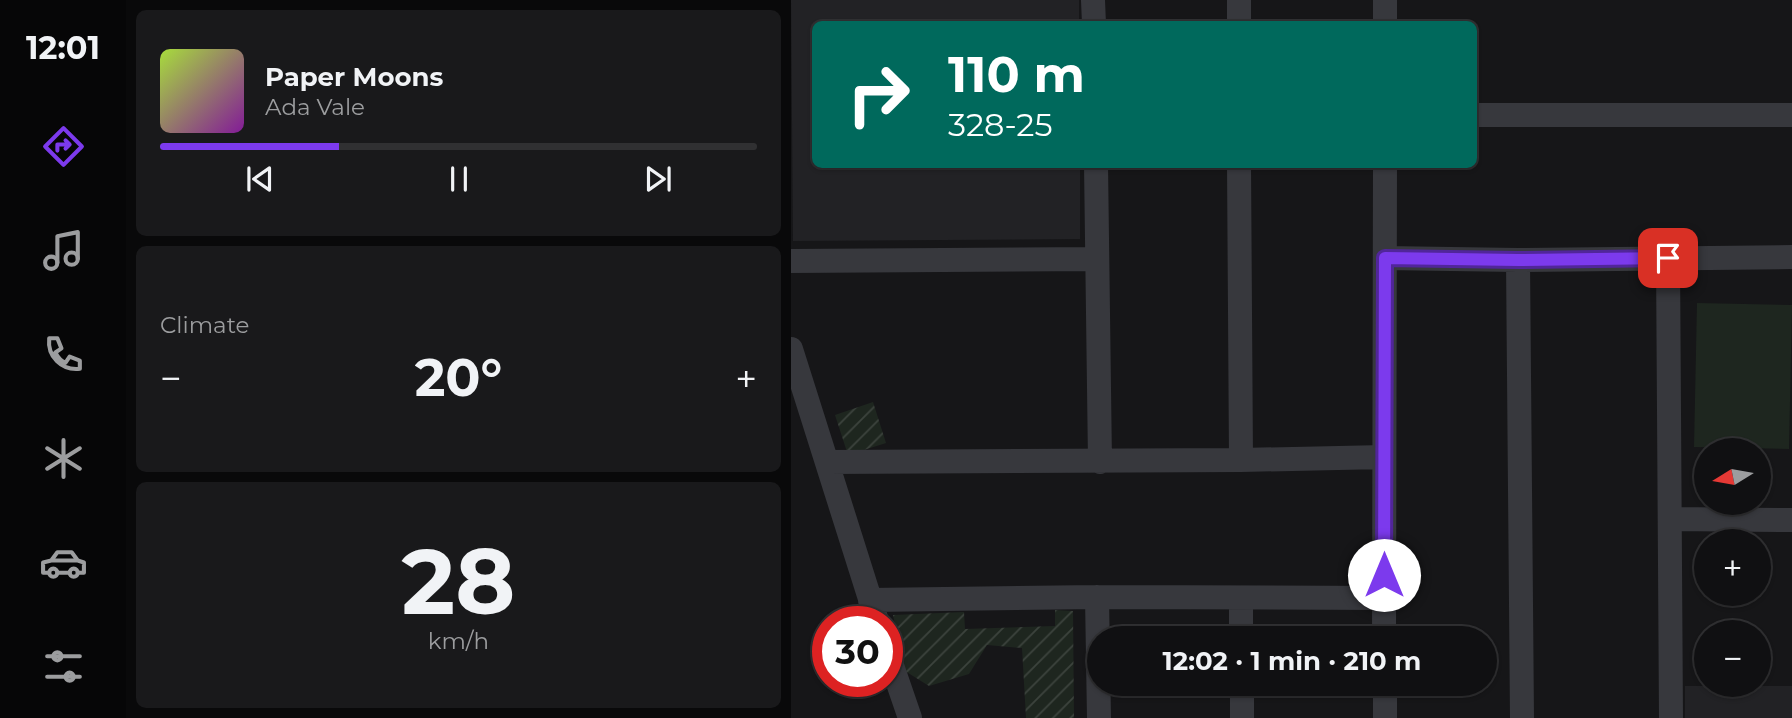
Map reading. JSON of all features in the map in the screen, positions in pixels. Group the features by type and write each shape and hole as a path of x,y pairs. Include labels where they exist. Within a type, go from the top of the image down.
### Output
{"street":[{"path":"1093,0 1094,21"},
{"path":"1239,0 1239,21"},
{"path":"1385,0 1385,21"},
{"path":"1477,115 1792,116"},
{"path":"1096,168 1100,462"},
{"path":"1240,168 1241,460"},
{"path":"1384,626 1385,168"},
{"path":"1385,258 1518,260 1792,257"},
{"path":"1668,258 1671,718"},
{"path":"791,261 1097,259"},
{"path":"1518,260 1522,718"},
{"path":"791,349 872,606"},
{"path":"827,463 1384,457"},
{"path":"1670,519 1792,520"},
{"path":"903,609 1097,597 1384,598"},
{"path":"1097,597 1099,718"},
{"path":"1241,598 1241,626"},
{"path":"1242,696 1242,718"},
{"path":"1385,696 1385,718"},
{"path":"902,697 909,718"}],"shaded area":[{"path":"791,0 1079,0 1079,21 812,21 812,168 1080,168 1080,239 793,241"},
{"path":"1697,303 1792,305 1789,449 1771,449 1771,438 1694,438"},
{"path":"873,402 886,443 848,455 835,415"},
{"path":"1055,610 1073,611 1074,718 1026,718 1022,648 987,645 969,674 929,686 905,671 903,615 964,612 965,629 1055,626"},
{"path":"1685,686 1694,686 1694,697 1771,697 1771,686 1792,686 1792,718 1685,718"}],"route":[{"path":"1384,575 1385,258 1668,258"}]}
